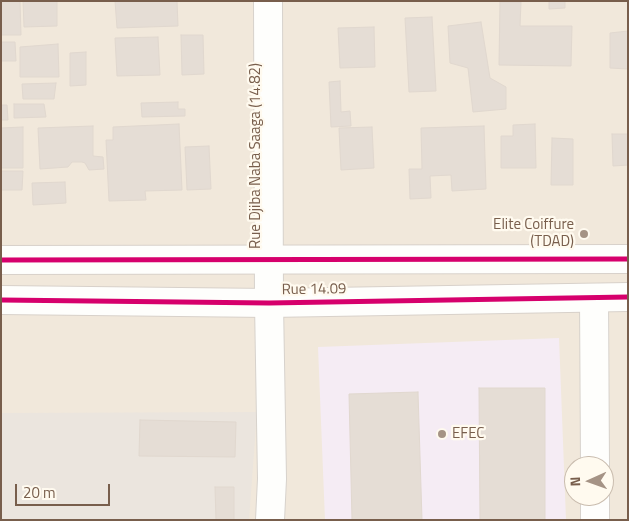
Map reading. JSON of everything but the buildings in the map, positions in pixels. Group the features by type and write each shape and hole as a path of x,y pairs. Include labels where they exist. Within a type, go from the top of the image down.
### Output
{"street":[{"name":"Rue Djiba Naba Saaga (14.82)","path":"268,1 269,303 272,479 270,520"},
{"name":"Rue 14.09","path":"1,260 270,261 628,258"},
{"path":"594,298 595,456"},
{"name":"Rue 14.09","path":"1,300 269,303 628,298"},
{"path":"595,506 595,520"}],"shaded area":[{"path":"1,1 628,1 628,520 1,520"},
{"name":"EFEC","path":"559,338 566,520 325,520 318,347"},
{"path":"257,412 249,520 1,520 1,413"}],"cycle path":[{"path":"1,260 628,259"},
{"path":"1,300 269,303 628,297"}],"place":[{"name":"Elite Coiffure (TDAD)","path":"584,234"},
{"name":"EFEC","path":"442,434"}]}
